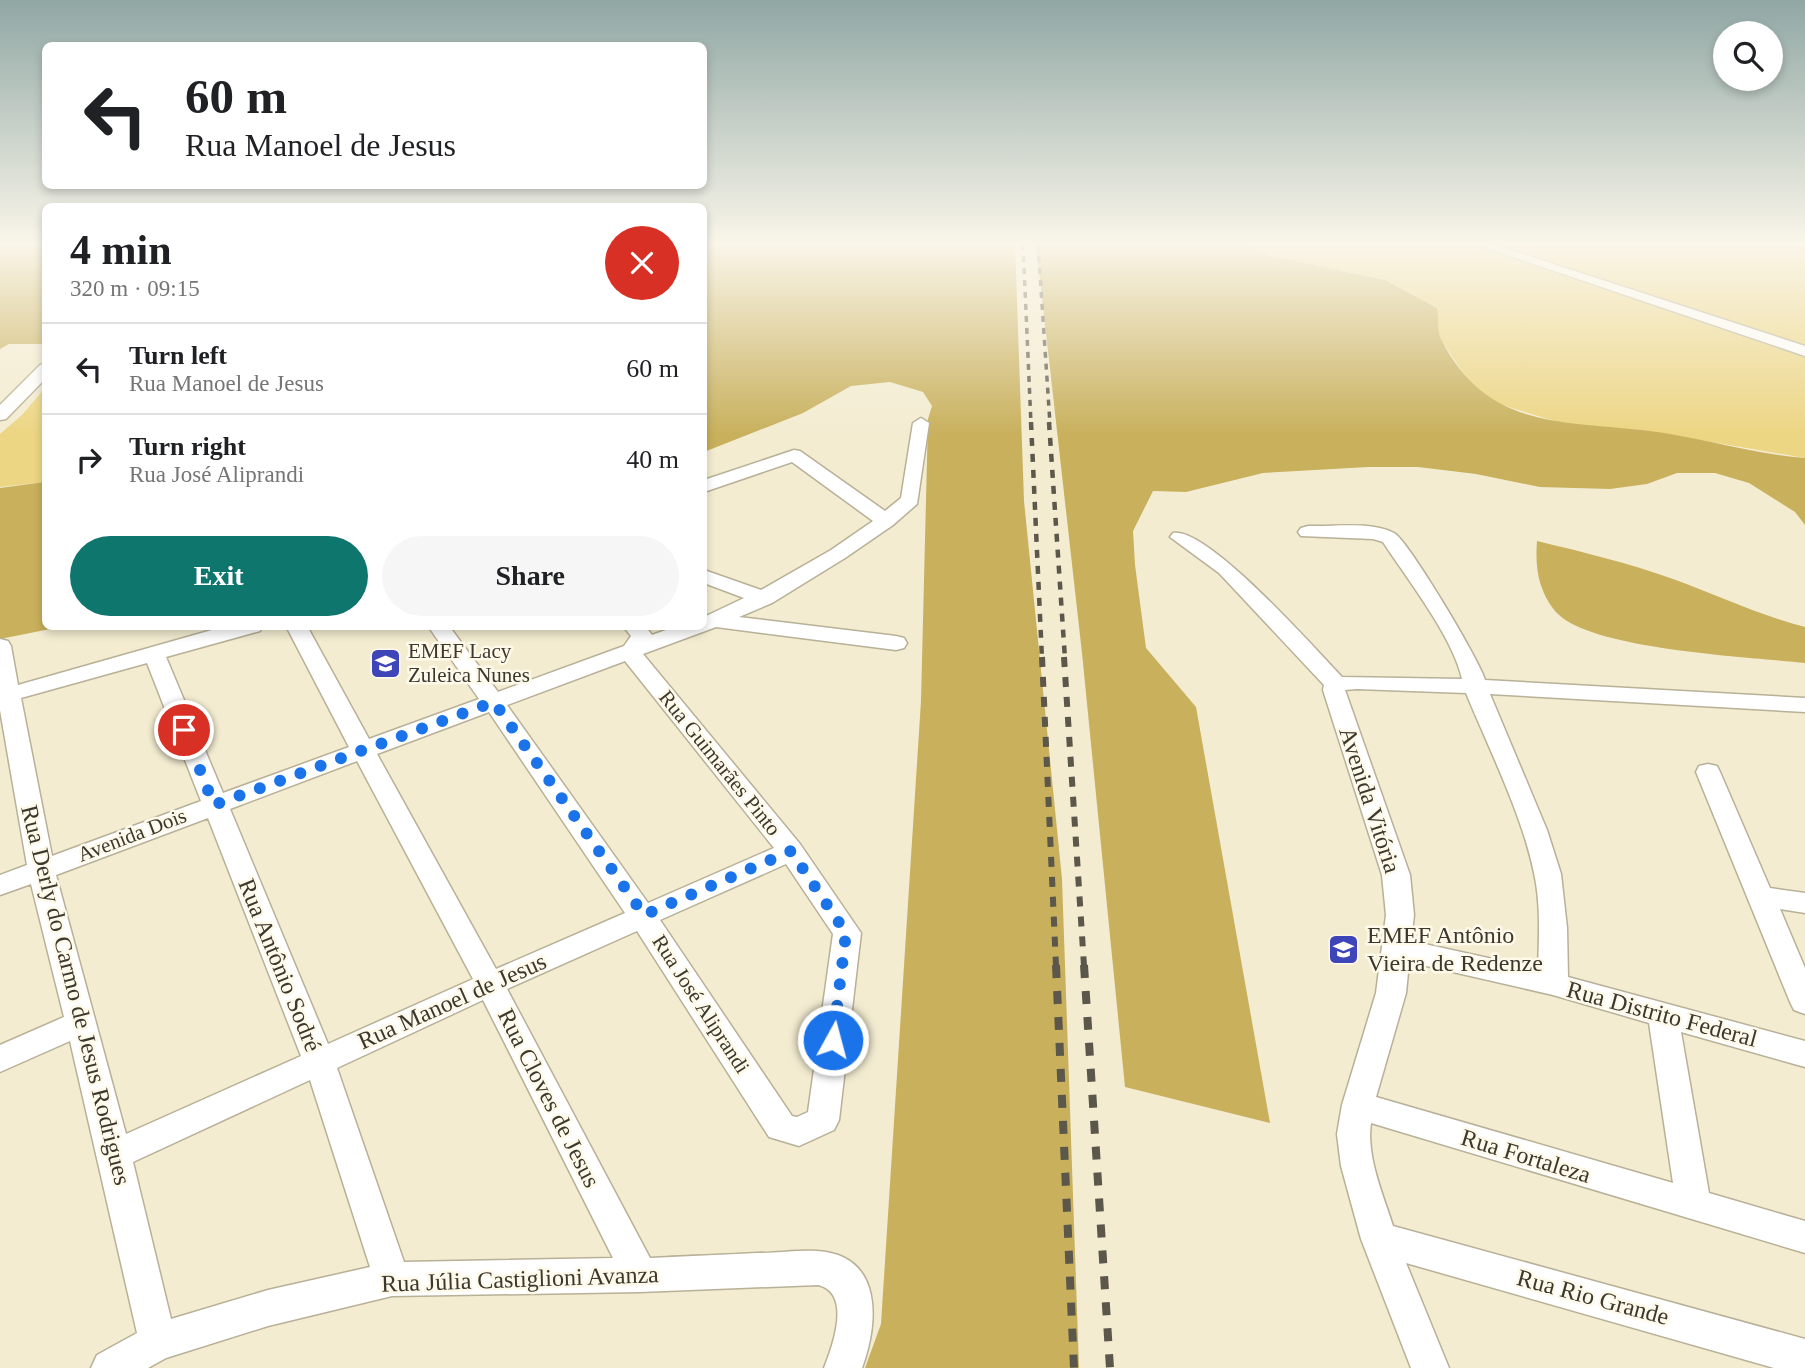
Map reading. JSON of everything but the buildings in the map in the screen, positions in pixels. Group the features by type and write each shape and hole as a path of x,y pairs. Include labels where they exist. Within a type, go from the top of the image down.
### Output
{"street":[{"path":"1676,308 1805,351"},
{"path":"0,415 42,372"},
{"name":"Avenida Dois","path":"707,623 765,599 886,521 910,500 921,423"},
{"path":"707,485 794,455 886,521"},
{"path":"1308,532 1375,533 1390,538 1461,647 1534,830 1548,874 1553,928 1553,984"},
{"path":"1180,537 1226,569 1336,684 1357,682 1475,686 1805,705"},
{"path":"707,577 765,599"},
{"path":"707,624 896,643"},
{"path":"4,696 155,656 239,630"},
{"name":"Rua Cloves de Jesus","path":"298,630 490,984 640,1275"},
{"name":"Rua José Aliprandi","path":"441,630 644,915 781,1127 799,1132"},
{"name":"Avenida Dois","path":"0,884 494,702 632,640 678,630"},
{"name":"Rua Guimarães Pinto","path":"632,640 791,851 846,933 823,1120 799,1132"},
{"name":"Rua Derly do Carmo de Jesus Rodrigues","path":"0,646 4,696 41,870 115,1154 158,1342"},
{"name":"Rua Antônio Sodré","path":"155,656 319,1061 392,1279"},
{"name":"Avenida Vitória","path":"1336,684 1334,690 1396,875 1400,915 1391,993 1358,1105 1353,1134 1356,1155 1380,1239 1430,1368"},
{"path":"1708,772 1805,1002"},
{"name":"Rua Manoel de Jesus","path":"115,1154 791,851"},
{"path":"1760,896 1805,902"},
{"name":"Rua Distrito Federal","path":"1396,948 1553,984 1805,1054"},
{"path":"1662,1014 1694,1206"},
{"path":"0,1059 81,1023"},
{"name":"Rua Fortaleza","path":"1358,1105 1805,1237"},
{"name":"Rua Rio Grande","path":"1380,1239 1805,1358"},
{"name":"Rua Júlia Castiglioni Avanza","path":"110,1368 158,1342 268,1308 392,1279 640,1275 818,1268 835,1272 846,1279 855,1295 855,1326 843,1368"}],"shaded area":[{"path":"0,308 42,308 42,344 9,344 0,349"},
{"path":"707,308 1017,308 1024,501 1062,879 1079,1368 865,1368 881,1324 921,701 928,419 932,406 923,392 890,382 851,386 803,413 707,451"},
{"path":"1043,308 1437,308 1441,339 1459,368 1479,389 1502,404 1526,414 1581,424 1663,433 1764,453 1805,458 1805,525 1795,512 1749,483 1715,473 1677,473 1647,484 1610,489 1540,487 1476,474 1418,467 1368,467 1263,473 1186,492 1153,491 1133,531 1146,648 1196,707 1270,1123 1125,1087 1082,653"},
{"path":"1437,308 1805,308 1805,458 1642,430 1564,424 1496,403 1472,386 1439,337"},
{"path":"42,392 42,482 0,487 0,434 22,415"},
{"path":"42,482 42,630 45,630 0,639 0,488"},
{"path":"1537,541 1656,573 1805,627 1805,663 1634,643 1600,635 1573,624 1555,611 1541,586 1537,569"}],"railway":[{"path":"1026,308 1031,424"},
{"path":"1042,308 1050,424"},
{"path":"1031,422 1042,659"},
{"path":"1049,422 1065,659"},
{"path":"1042,657 1056,966"},
{"path":"1064,657 1084,966"},
{"path":"1056,965 1074,1368"},
{"path":"1084,965 1110,1368"}],"place":[{"name":"EMEF Lacy Zuleica Nunes","path":"385,663"},
{"name":"EMEF Antônio Vieira de Redenze","path":"1344,949"}],"route":[{"path":"184,730 214,805 494,702 644,915 791,851 846,933 833,1040"}]}
